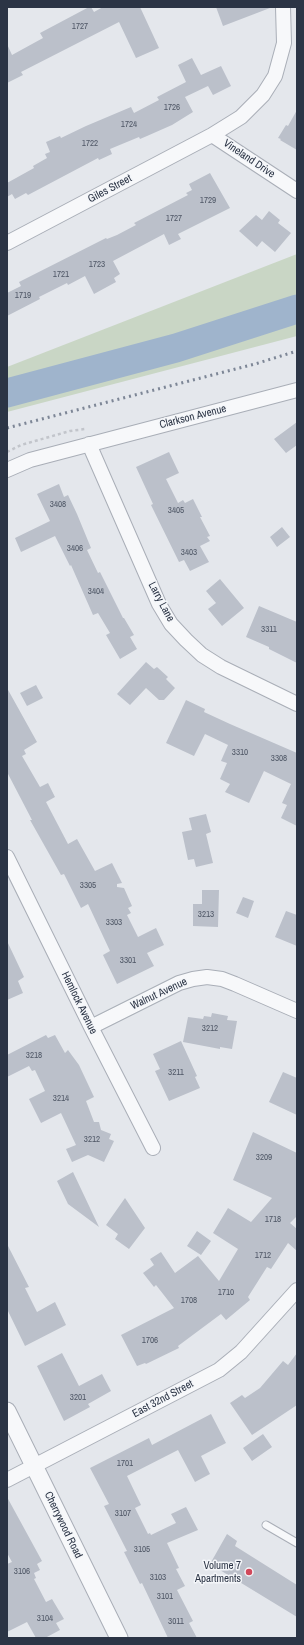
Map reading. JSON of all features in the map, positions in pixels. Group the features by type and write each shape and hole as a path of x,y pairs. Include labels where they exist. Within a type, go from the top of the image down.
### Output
{"street":[{"name":"Vineland Drive","path":"284,7 284,43 275,76 263,95 241,117 212,135 297,191"},
{"name":"Giles Street","path":"7,243 212,135"},
{"name":"Clarkson Avenue","path":"7,470 30,460 297,390"},
{"name":"Larry Lane","path":"89,444 159,604 171,624 202,655 221,667 297,704"},
{"name":"Hemlock Avenue","path":"7,857 153,1148"},
{"name":"Walnut Avenue","path":"91,1027 179,983 207,977 222,978 297,1011"},
{"name":"East 32nd Street","path":"7,1480 219,1370 231,1362 241,1352 297,1290"},
{"name":"Cherrywood Road","path":"7,1411 119,1638"}],"lane":[{"path":"266,1525 297,1543"}],"green space":[{"path":"297,254 297,336 7,412 7,367"}],"building":[{"path":"91,7 94,12 103,7 140,7 159,48 136,58 119,22 21,72 23,75 7,83 7,44 12,55 43,38 40,33"},
{"path":"216,7 270,7 270,8 223,26"},
{"path":"192,58 201,75 221,66 231,86 213,95 208,86 185,97 193,112 172,125 140,139 139,137 110,149 112,154 99,160 98,158 28,195 26,193 15,199 12,194 7,197 7,183 34,168 33,166 47,158 45,154 50,152 46,142 60,136 61,138 131,107 134,113 159,100 157,97 186,82 178,65"},
{"path":"297,110 297,150 278,138 286,125 288,126"},
{"path":"210,173 230,208 178,234 181,239 169,245 164,234 113,261 120,274 114,278 116,282 94,294 85,276 39,297 40,299 7,316 7,293 21,286 19,282 106,238 107,239 117,235 136,225 134,223 188,195 186,193 192,190 189,184"},
{"path":"269,211 280,220 278,223 291,233 275,252 262,241 257,247 239,231 256,215 262,220"},
{"path":"297,422 297,445 286,453 274,439"},
{"path":"169,452 179,473 166,479 178,503 183,500 185,503 193,499 210,536 207,537 210,541 200,546 209,562 190,571 184,560 179,562 151,505 153,504 136,467"},
{"path":"59,484 64,497 68,495 77,514 91,548 87,550 98,573 100,572 123,618 134,635 130,637 137,649 120,659 106,635 110,633 98,613 93,615 71,565 70,566 55,536 21,552 15,538 50,521 37,494"},
{"path":"282,527 290,537 277,547 270,537"},
{"path":"220,579 244,608 222,626 208,609 216,603 206,591"},
{"path":"259,606 297,622 297,663 269,649 269,647 246,637"},
{"path":"146,662 154,669 157,667 168,677 166,679 175,688 164,700 159,700 146,688 130,705 117,694"},
{"path":"36,685 43,698 27,706 20,693"},
{"path":"7,688 37,742 24,750 26,754 22,756 40,787 48,783 55,797 46,802 68,844 77,839 95,871 112,863 122,883 117,884 117,887 124,888 132,906 128,908 131,913 127,915 138,937 156,928 164,945 147,953 154,966 117,984 103,955 110,951 88,904 81,908 64,874 61,875 30,820 32,820 7,772"},
{"path":"186,700 205,709 204,712 297,753 297,826 281,818 287,805 282,803 291,784 264,771 249,803 225,792 230,784 220,779 227,763 221,761 228,745 205,734 194,756 166,743"},
{"path":"206,814 211,832 206,834 213,863 196,867 194,859 188,860 182,832 192,830 189,818"},
{"path":"202,890 219,890 218,927 193,926 193,904 202,904"},
{"path":"243,897 254,901 248,918 236,913"},
{"path":"286,911 297,915 297,946 275,937"},
{"path":"7,941 24,977 18,981 23,993 7,1000"},
{"path":"212,1013 228,1016 227,1020 237,1021 232,1049 220,1047 220,1049 183,1042 188,1017 203,1019 204,1016 211,1017"},
{"path":"46,1035 48,1038 55,1035 65,1053 68,1050 79,1065 94,1097 86,1101 94,1122 99,1122 101,1130 111,1134 109,1139 114,1141 104,1162 88,1155 72,1162 66,1149 76,1145 61,1113 41,1123 29,1099 45,1091 35,1070 32,1071 29,1066 7,1077 7,1055"},
{"path":"181,1041 197,1076 195,1077 200,1088 169,1101 155,1071 160,1069 153,1054"},
{"path":"283,1072 297,1078 297,1115 269,1102"},
{"path":"253,1132 297,1153 297,1216 290,1223 297,1229 297,1251 288,1243 271,1269 267,1267 248,1297 250,1300 226,1320 221,1314 178,1346 179,1348 146,1364 137,1366 121,1335 174,1308 156,1285 154,1287 143,1273 154,1265 150,1259 161,1252 175,1273 198,1256 219,1281 238,1249 213,1233 228,1208 251,1222 272,1198 233,1180"},
{"path":"73,1172 99,1227 68,1204 57,1181"},
{"path":"125,1198 145,1228 129,1249 115,1239 118,1234 106,1225"},
{"path":"197,1231 211,1241 201,1255 187,1246"},
{"path":"7,1244 29,1287 25,1288 37,1312 55,1302 66,1325 25,1346 7,1309"},
{"path":"62,1353 79,1386 102,1374 111,1391 88,1404 90,1407 64,1421 37,1366"},
{"path":"297,1353 297,1405 252,1435 230,1403 242,1395 245,1398 260,1388 283,1361 288,1365"},
{"path":"211,1414 226,1443 201,1456 210,1474 195,1482 178,1450 127,1476 141,1505 135,1508 148,1534 150,1533 151,1535 176,1523 171,1514 186,1507 198,1530 167,1543 179,1568 176,1569 185,1586 177,1590 193,1621 189,1623 197,1638 168,1638 142,1583 140,1584 124,1552 127,1551 104,1506 109,1504 90,1468 149,1438 152,1445"},
{"path":"263,1434 272,1447 252,1461 243,1448"},
{"path":"7,1497 42,1561 37,1564 40,1570 34,1573 36,1578 34,1579 46,1602 52,1599 64,1619 56,1623 60,1630 45,1638 36,1638 27,1622 7,1632 7,1564 12,1562 7,1553"},
{"name":"Volume 7 Apartments","path":"227,1534 237,1541 235,1546 297,1585 297,1617 210,1564"}],"waterway":[{"path":"7,393 176,348 297,309"}],"railway":[{"path":"7,428 255,364 297,351"}],"place":[{"name":"Volume 7 Apartments","path":"249,1572"}]}
